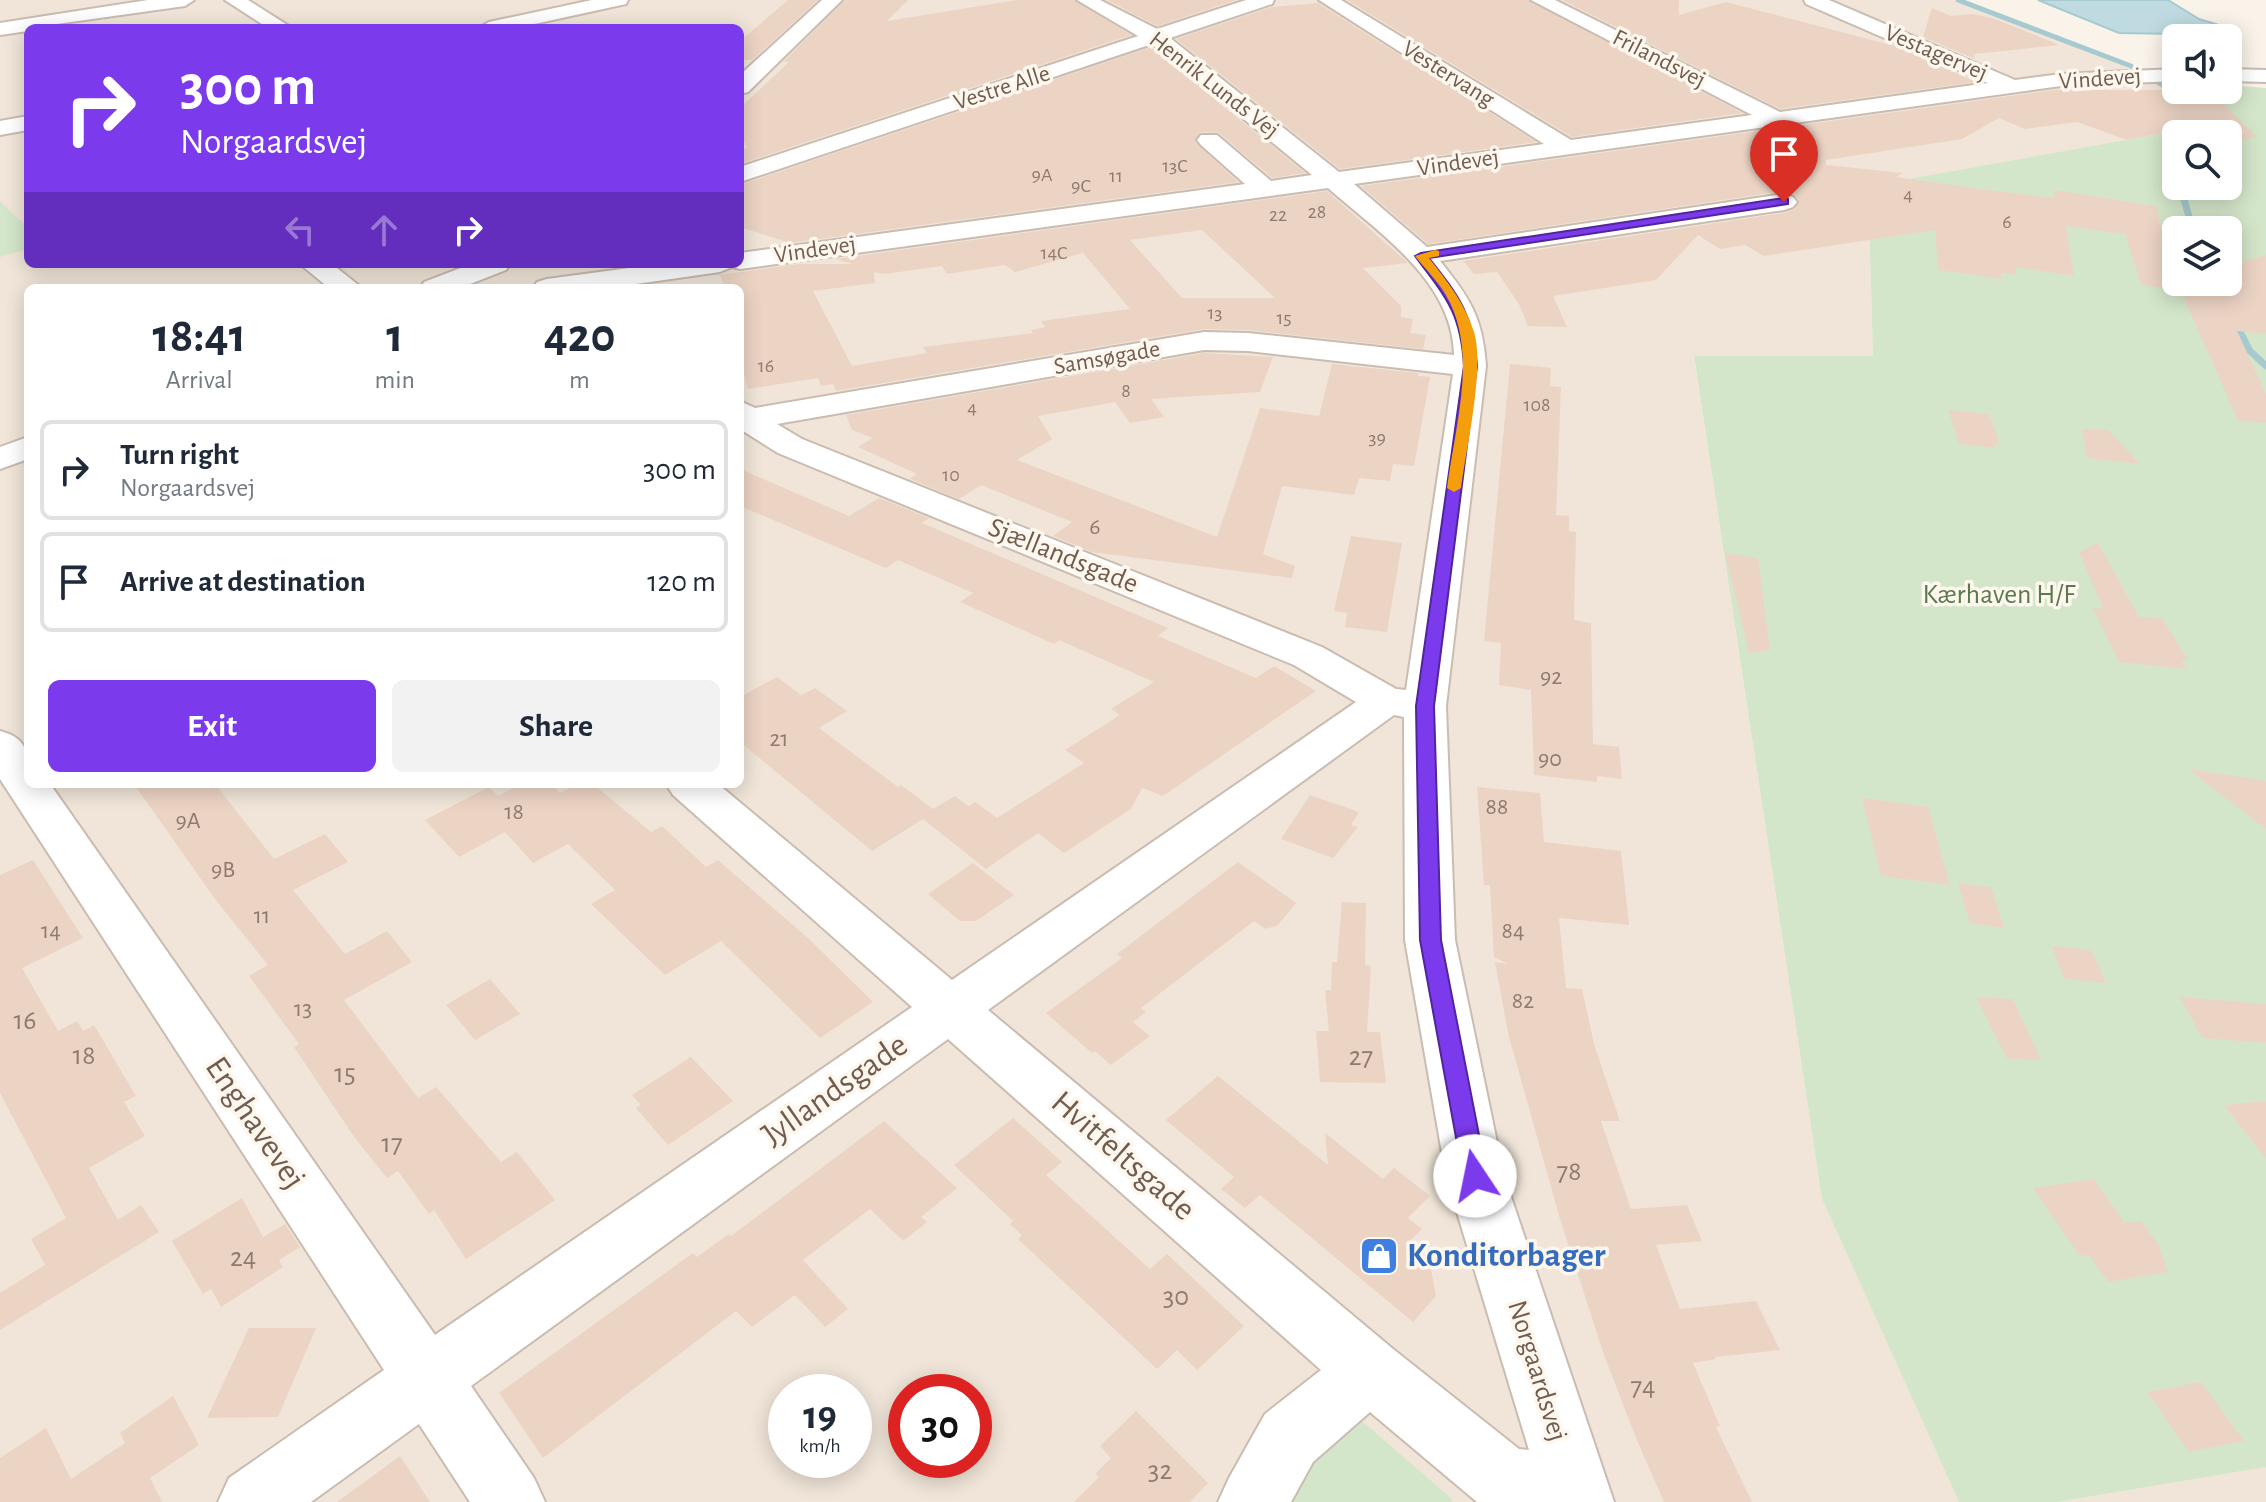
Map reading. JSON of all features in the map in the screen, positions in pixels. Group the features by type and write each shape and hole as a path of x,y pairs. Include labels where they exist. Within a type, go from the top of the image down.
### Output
{"street":[{"path":"32,24 185,0"},
{"path":"234,0 275,24"},
{"path":"508,24 619,0"},
{"path":"744,83 833,0"},
{"name":"Henrik Lunds Vej","path":"1086,0 1156,37 1335,181"},
{"name":"Vestre Alle","path":"744,174 1265,0"},
{"name":"Vestervang","path":"1328,0 1567,148"},
{"name":"Frilandsvej","path":"1540,0 1777,119"},
{"name":"Vestagervej","path":"1813,0 2014,87"},
{"path":"0,29 24,25"},
{"path":"744,63 764,65"},
{"name":"Vindevej","path":"744,260 2014,87 2111,76 2162,75"},
{"path":"2242,75 2266,76"},
{"path":"0,128 24,124"},
{"path":"1209,140 1267,190"},
{"name":"Norgaardsvej","path":"1335,181 1421,256 1451,293 1469,334 1470,366 1406,703 1430,940 1475,1176 1577,1496"},
{"path":"1421,256 1784,202"},
{"path":"744,234 766,240 775,255"},
{"path":"320,268 342,284"},
{"path":"444,284 486,268"},
{"path":"607,284 681,279 710,268"},
{"name":"Samsøgade","path":"744,415 1204,341 1248,342 1470,366"},
{"name":"Sjællandsgade","path":"744,416 790,446 1308,656 1406,703"},
{"path":"0,459 24,449"},
{"name":"Jyllandsgade","path":"253,1502 952,1008 1406,703"},
{"name":"Enghavevej","path":"0,745 24,781"},
{"name":"Enghavevej","path":"29,788 510,1502"},
{"name":"Hvitfeltsgade","path":"694,788 1370,1371 1505,1481 1577,1496"},
{"path":"1253,1502 1289,1438 1370,1371"}],"shaded area":[{"path":"0,0 1953,0 2162,80 2162,104 2177,104 2185,120 2162,120 2162,134 1868,186 1873,356 1694,357 1822,1199 1959,1502 0,1502"},
{"path":"2266,1467 2266,1502 2058,1502"}],"green space":[{"name":"Kærhaven H/F","path":"2242,86 2266,88 2266,1467 2058,1502 1959,1502 1822,1199 1694,356 1873,356 1868,186 2162,134 2162,200 2242,200 2242,120 2184,120 2177,104 2242,104"},
{"path":"0,201 24,224 24,250 0,257"},
{"path":"1355,1415 1452,1499 1452,1502 1274,1502"}],"water":[{"path":"2038,0 2168,0 2199,19 2216,24 2162,24 2162,34 2119,33"}],"building":[{"path":"788,0 818,0 752,60 744,60 744,38"},
{"path":"845,0 908,0 887,21 1017,0 1074,0 1131,35 744,163 744,149 747,148 744,141 744,104 789,62 783,62"},
{"path":"1107,0 1236,0 1157,26"},
{"path":"1347,0 1528,0 1742,113 1572,137"},
{"path":"1562,0 1679,0 1679,15 1726,2 1899,47 1976,82 1780,109"},
{"path":"1318,3 1536,142 1340,169 1176,39 1272,7"},
{"path":"1932,8 1951,16 1973,14 1995,19 2059,45 1974,54 1975,59 1923,37"},
{"path":"1151,47 1305,173 1272,178 1219,133 1201,132 1195,142 1238,182 790,243 744,228 744,184"},
{"path":"2054,90 2162,90 2162,104 2223,104 2240,120 2162,120 2162,133 2127,140 2077,122 2025,129 1999,118 1962,139 1826,160 1826,165 1903,173 1896,177 1987,190 2055,198 2054,190 2156,206 2162,232 2162,288 2141,285 2125,234 2066,226 2074,276 2015,267 2017,275 2001,273 2001,279 1938,270 1935,230 1764,256 1745,245 1720,249 1698,235 1656,280 1553,296 1567,327 1528,326 1519,304 1497,272 1474,274 1463,261 1784,213 1795,209 1799,200 1794,194 1784,191 1428,244 1361,186"},
{"path":"2242,122 2256,136 2242,140"},
{"path":"1327,191 1408,263 1363,268 1401,306 1401,317 1413,319 1410,333 1426,335 1423,349 1248,330 1204,329 836,391 833,384 821,386 818,378 748,389 744,374 744,284 723,284 720,275 798,264 852,264 836,259","holes":["1202,230 1275,298 1182,298 1130,240","1083,253 1130,309 1041,321 1045,327 1031,330 1033,333 923,347 927,353 852,366 813,291 875,283 874,272 885,274 942,266 947,274 1005,265 1015,272"]},
{"path":"2266,255 2266,334 2237,331 2266,394 2266,423 2238,421 2183,296 2242,296 2242,262"},
{"path":"1204,353 1273,357 1260,392 1151,399 1164,417 1130,423 1115,402 1038,416 1052,439 1017,460 1217,537 1260,408 1319,416 1332,364 1430,377 1414,466 1393,464 1390,481 1359,478 1354,495 1282,486 1263,554 1295,566 1292,578 1092,552 1053,536 1072,522 981,485 959,499 910,479 917,474 858,447 873,438 852,430 846,415"},
{"path":"1510,364 1551,368 1550,386 1561,387 1556,515 1569,516 1569,531 1576,532 1574,620 1591,623 1593,744 1619,747 1622,779 1597,776 1597,782 1534,775 1531,690 1499,685 1501,643 1484,641"},
{"path":"1948,410 1989,414 2000,445 1994,444 1995,448 1959,444"},
{"path":"2082,429 2108,430 2140,464 2087,458"},
{"path":"744,471 849,516 879,498 929,518 922,523 1168,628 1158,636 1256,678 1274,666 1316,691 1163,796 1142,788 1131,809 1064,853 1038,833 986,869 923,819 872,851 744,745 744,695 777,677 801,695 815,688 847,711 819,728 898,787 901,785 933,809 955,796 968,806 975,802 997,818 1084,763 1065,750 1120,715 1111,709 1154,682 1059,640 1054,644 960,602 973,593 898,560 886,568 744,508"},
{"path":"1351,536 1402,543 1387,632 1345,627 1347,613 1334,611"},
{"path":"2098,543 2139,617 2162,618 2188,660 2181,660 2187,669 2119,662 2093,608 2103,609 2079,552"},
{"path":"1725,553 1758,558 1770,650 1749,653"},
{"path":"2188,769 2266,781 2266,829"},
{"path":"1477,787 1540,793 1544,842 1621,851 1629,925 1559,918 1566,988 1582,989 1594,1044 1620,1121 1601,1121 1631,1209 1687,1205 1702,1241 1656,1245 1680,1309 1756,1301 1780,1350 1715,1357 1693,1363 1720,1426 1716,1427 1752,1502 1664,1502 1604,1355 1560,1219 1508,1033 1495,962 1508,964 1494,957 1490,885 1484,885"},
{"path":"137,788 218,788 274,859 325,834 348,862 293,890 345,954 387,931 412,962 344,1000 418,1098 436,1087 501,1162 517,1152 555,1200 466,1259 434,1210 429,1214 398,1171 387,1178 355,1138 294,1047 299,1044 249,976 268,965 215,899"},
{"path":"487,788 498,796 513,788 555,788 560,793 570,788 598,788 651,832 662,826 706,867 718,860 809,939 873,1002 820,1038 721,941 665,975 591,904 615,890 568,844 533,863 505,832 459,857 425,820"},
{"path":"1310,795 1359,812 1351,825 1358,827 1333,858 1281,839"},
{"path":"1862,798 1928,807 1950,885 1881,876"},
{"path":"33,860 83,938 22,968 58,1031 77,1021 83,1031 94,1025 136,1096 124,1102 145,1136 89,1168 118,1220 141,1205 159,1232 0,1330 0,1293 45,1265 31,1239 66,1218 0,1093 0,875"},
{"path":"1238,862 1296,903 1278,925 1266,929 1254,921 1141,1008 1146,1012 1133,1022 1150,1036 1111,1065 1095,1051 1092,1053 1046,1013 1122,958 1117,954"},
{"path":"973,863 1014,895 976,921 960,921 928,894"},
{"path":"1958,883 1991,887 2004,928 1970,923"},
{"path":"1342,902 1366,903 1365,965 1371,966 1367,1032 1380,1032 1386,1083 1320,1082 1316,1031 1329,1031 1325,990 1331,990 1332,962 1337,962"},
{"path":"2052,946 2091,950 2106,983 2064,979"},
{"path":"490,979 520,1014 475,1040 446,1005"},
{"path":"1976,997 2013,999 2041,1060 2007,1059"},
{"path":"2180,997 2266,1004 2266,1043 2202,1038"},
{"path":"691,1057 733,1101 668,1145 636,1108 641,1105 632,1095"},
{"path":"1218,1076 1328,1165 1325,1133 1383,1179 1394,1168 1430,1196 1408,1218 1422,1229 1411,1240 1428,1253 1436,1296 1413,1322 1260,1195 1245,1208 1221,1189 1234,1177 1166,1120"},
{"path":"2266,1101 2266,1159 2224,1105"},
{"path":"1013,1118 1062,1162 1046,1175 1150,1269 1167,1254 1244,1326 1197,1370 1177,1350 1157,1369 1018,1239 1022,1235 1010,1224 1013,1221 954,1165"},
{"path":"884,1121 957,1188 921,1217 927,1222 903,1241 870,1209 803,1260 848,1309 825,1327 795,1295 752,1327 736,1311 543,1458 499,1393 693,1253 697,1257 729,1234 731,1236"},
{"path":"2094,1179 2125,1223 2141,1221 2158,1244 2168,1272 2108,1282 2089,1255 2080,1256 2033,1188"},
{"path":"242,1198 263,1237 285,1224 300,1247 279,1260 283,1267 221,1307 211,1289 203,1294 172,1241"},
{"path":"249,1328 316,1328 278,1417 207,1418"},
{"path":"2201,1382 2244,1441 2189,1452 2147,1392"},
{"path":"173,1396 199,1445 150,1478 162,1502 0,1502 0,1458 46,1428 71,1479 125,1443 120,1433"},
{"path":"1136,1411 1208,1483 1190,1502 1074,1502 1099,1477 1095,1474 1111,1458 1100,1446"},
{"path":"400,1456 430,1502 337,1502"}],"waterway":[{"path":"1958,0 2131,66"},
{"path":"2154,80 2162,84"},
{"path":"2184,200 2189,216"},
{"path":"2233,318 2250,351 2266,366"}],"slow traffic":[{"path":"1435,254 1421,256 1451,293 1469,334 1470,366 1454,488"}],"place":[{"name":"Konditorbager","path":"1379,1256"}],"route":[{"path":"1475,1176 1430,940 1425,706 1470,366 1469,334 1451,293 1421,256 1784,202"}]}
